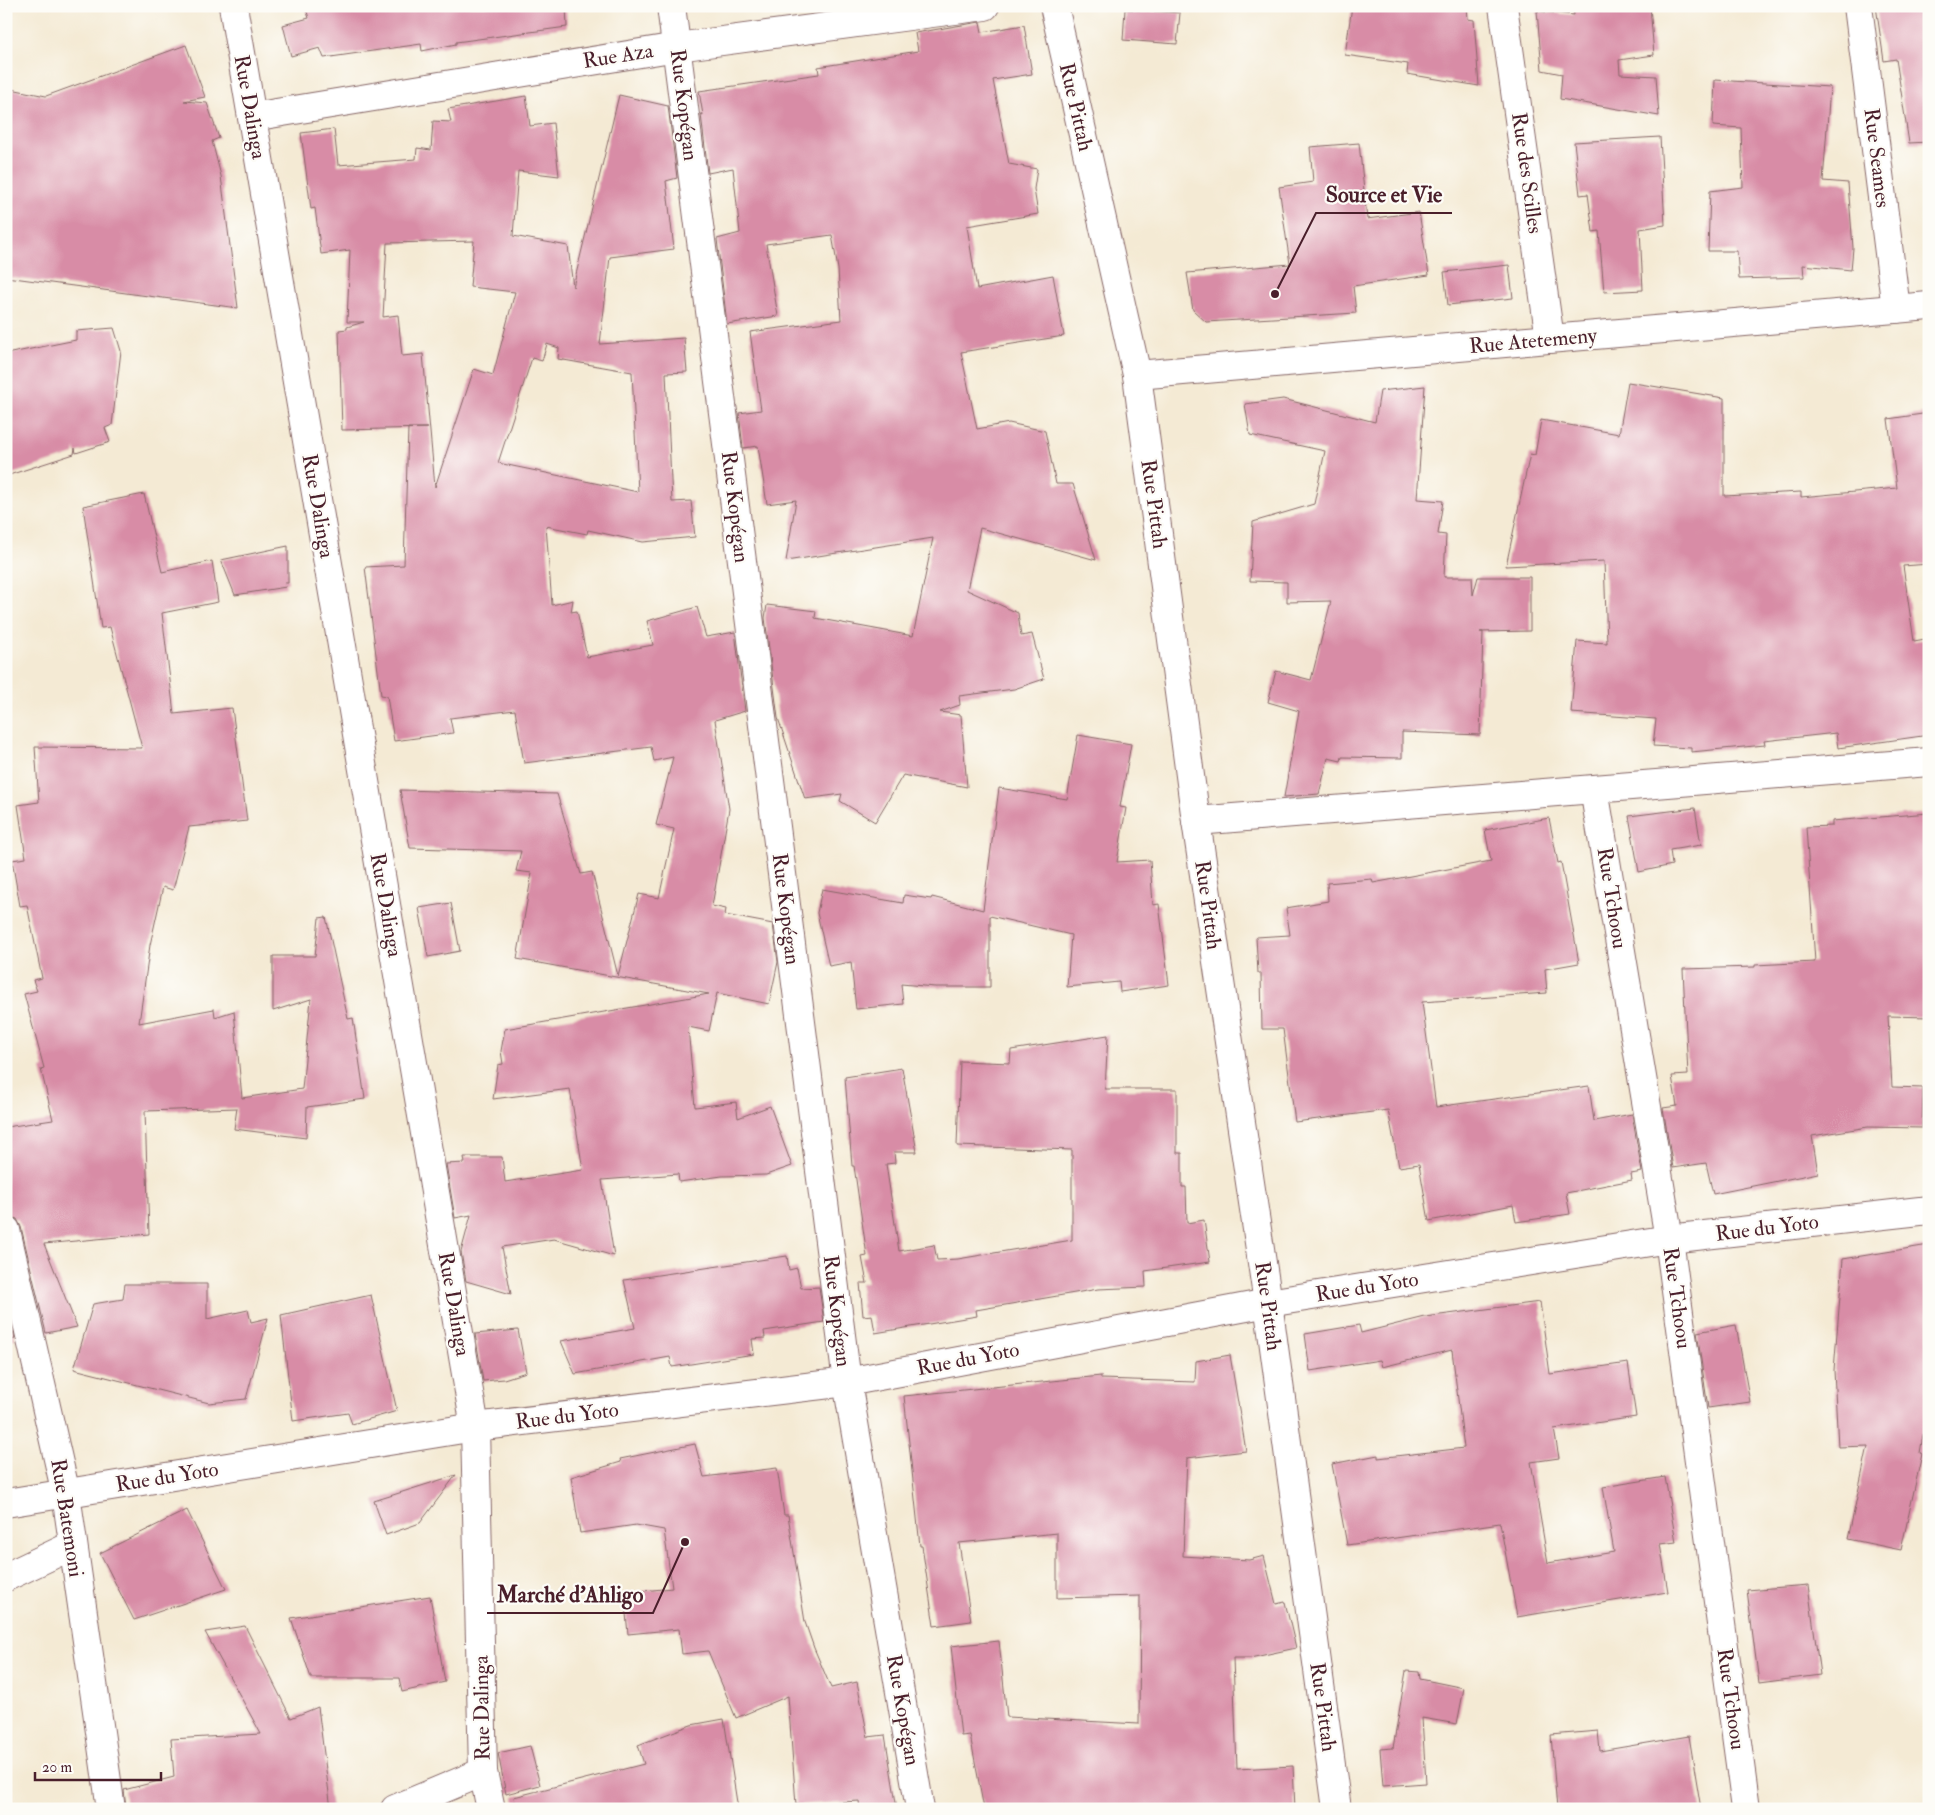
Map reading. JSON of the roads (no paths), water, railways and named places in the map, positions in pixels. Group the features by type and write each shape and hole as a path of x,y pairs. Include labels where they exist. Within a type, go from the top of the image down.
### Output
{"street":[{"name":"Rue Dalinga","path":"233,6 475,1427 483,1772 491,1809"},
{"name":"Rue Kopégan","path":"671,6 846,1382 920,1809"},
{"name":"Rue Aza","path":"252,117 677,46 985,6"},
{"name":"Rue Pittah","path":"1054,6 1137,375 1196,821 1268,1303 1337,1809"},
{"name":"Rue des Scilles","path":"1503,6 1550,339"},
{"name":"Rue Seames","path":"1858,6 1896,309"},
{"name":"Rue Atetemeny","path":"1137,375 1929,306"},
{"path":"1196,821 1929,762"},
{"name":"Rue Tchoou","path":"1594,789 1669,1239 1746,1809"},
{"name":"Rue du Yoto","path":"6,1503 475,1427 846,1382 1268,1303 1669,1239 1929,1210"},
{"name":"Rue Batemoni","path":"6,1230 66,1494 111,1809"},
{"path":"6,1577 72,1546"},
{"path":"396,1809 483,1772"}],"place":[{"name":"Source et Vie","path":"1275,294"},
{"name":"Marché d'Ahligo","path":"685,1542"}]}
